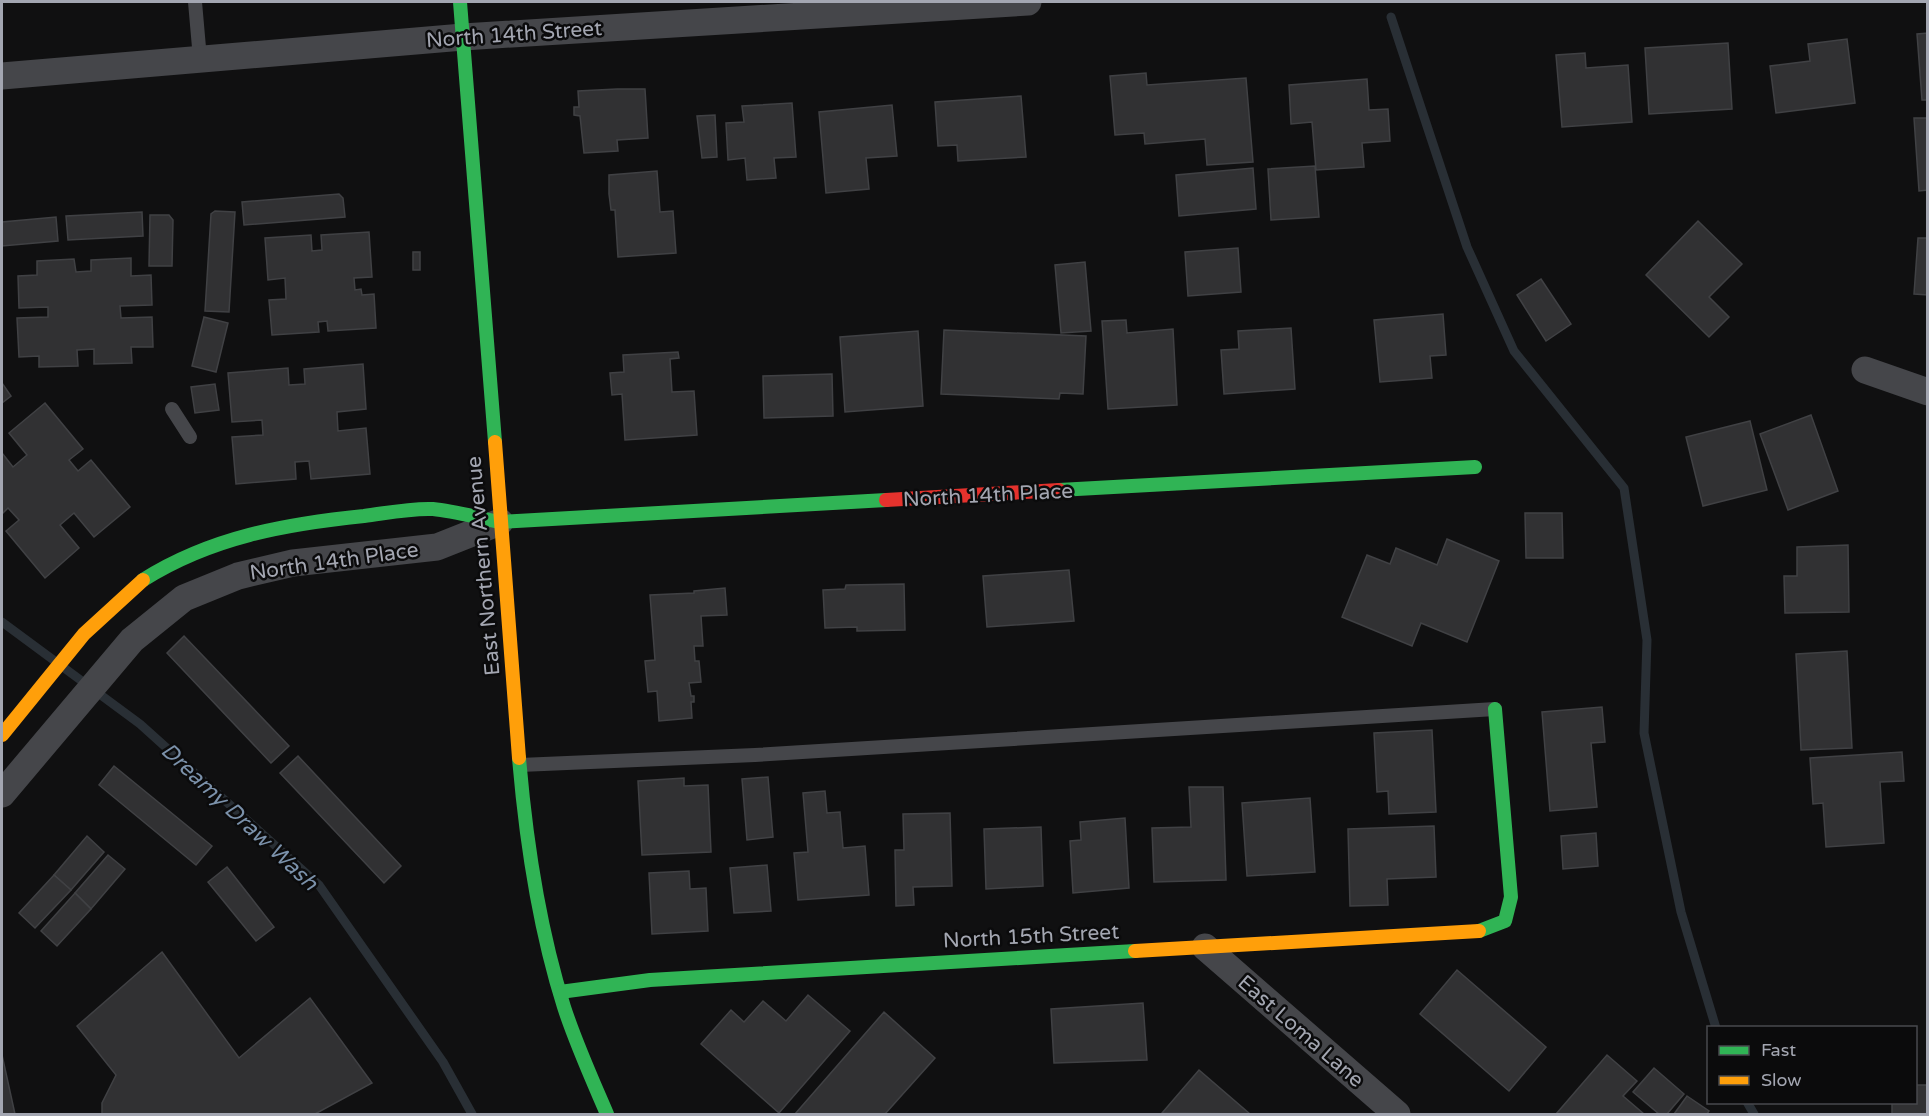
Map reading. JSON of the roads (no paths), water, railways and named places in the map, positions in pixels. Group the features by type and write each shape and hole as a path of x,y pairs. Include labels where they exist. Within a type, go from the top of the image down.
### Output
{"street":[{"name":"East Northern Avenue","path":"460,2 520,765 537,894 560,992 579,1047 608,1114"},
{"name":"North 14th Street","path":"2,76 463,37 1028,2"},
{"path":"1865,370 1928,392"},
{"name":"North 14th Place","path":"2,735 74,644 110,607 143,580 198,550 226,540 285,525 425,509 500,522 1475,467"},
{"name":"North 14th Place","path":"2,794 132,640 184,598 238,576 293,563 437,547 500,522"},
{"name":"North 15th Street","path":"560,992 650,980 1479,931 1505,921 1511,897 1494,709"},
{"name":"East Loma Lane","path":"1205,947 1397,1114"}],"lane":[{"path":"195,2 200,59"},
{"path":"172,409 190,437"},
{"path":"520,765 755,755 1494,709"}],"waterway":[{"path":"1391,17 1467,247 1514,351 1624,488 1647,640 1644,733 1681,912 1715,1026"},
{"name":"Dreamy Draw Wash","path":"2,622 140,724 319,885 443,1062 472,1114"},
{"path":"1748,1104 1754,1114"}]}
